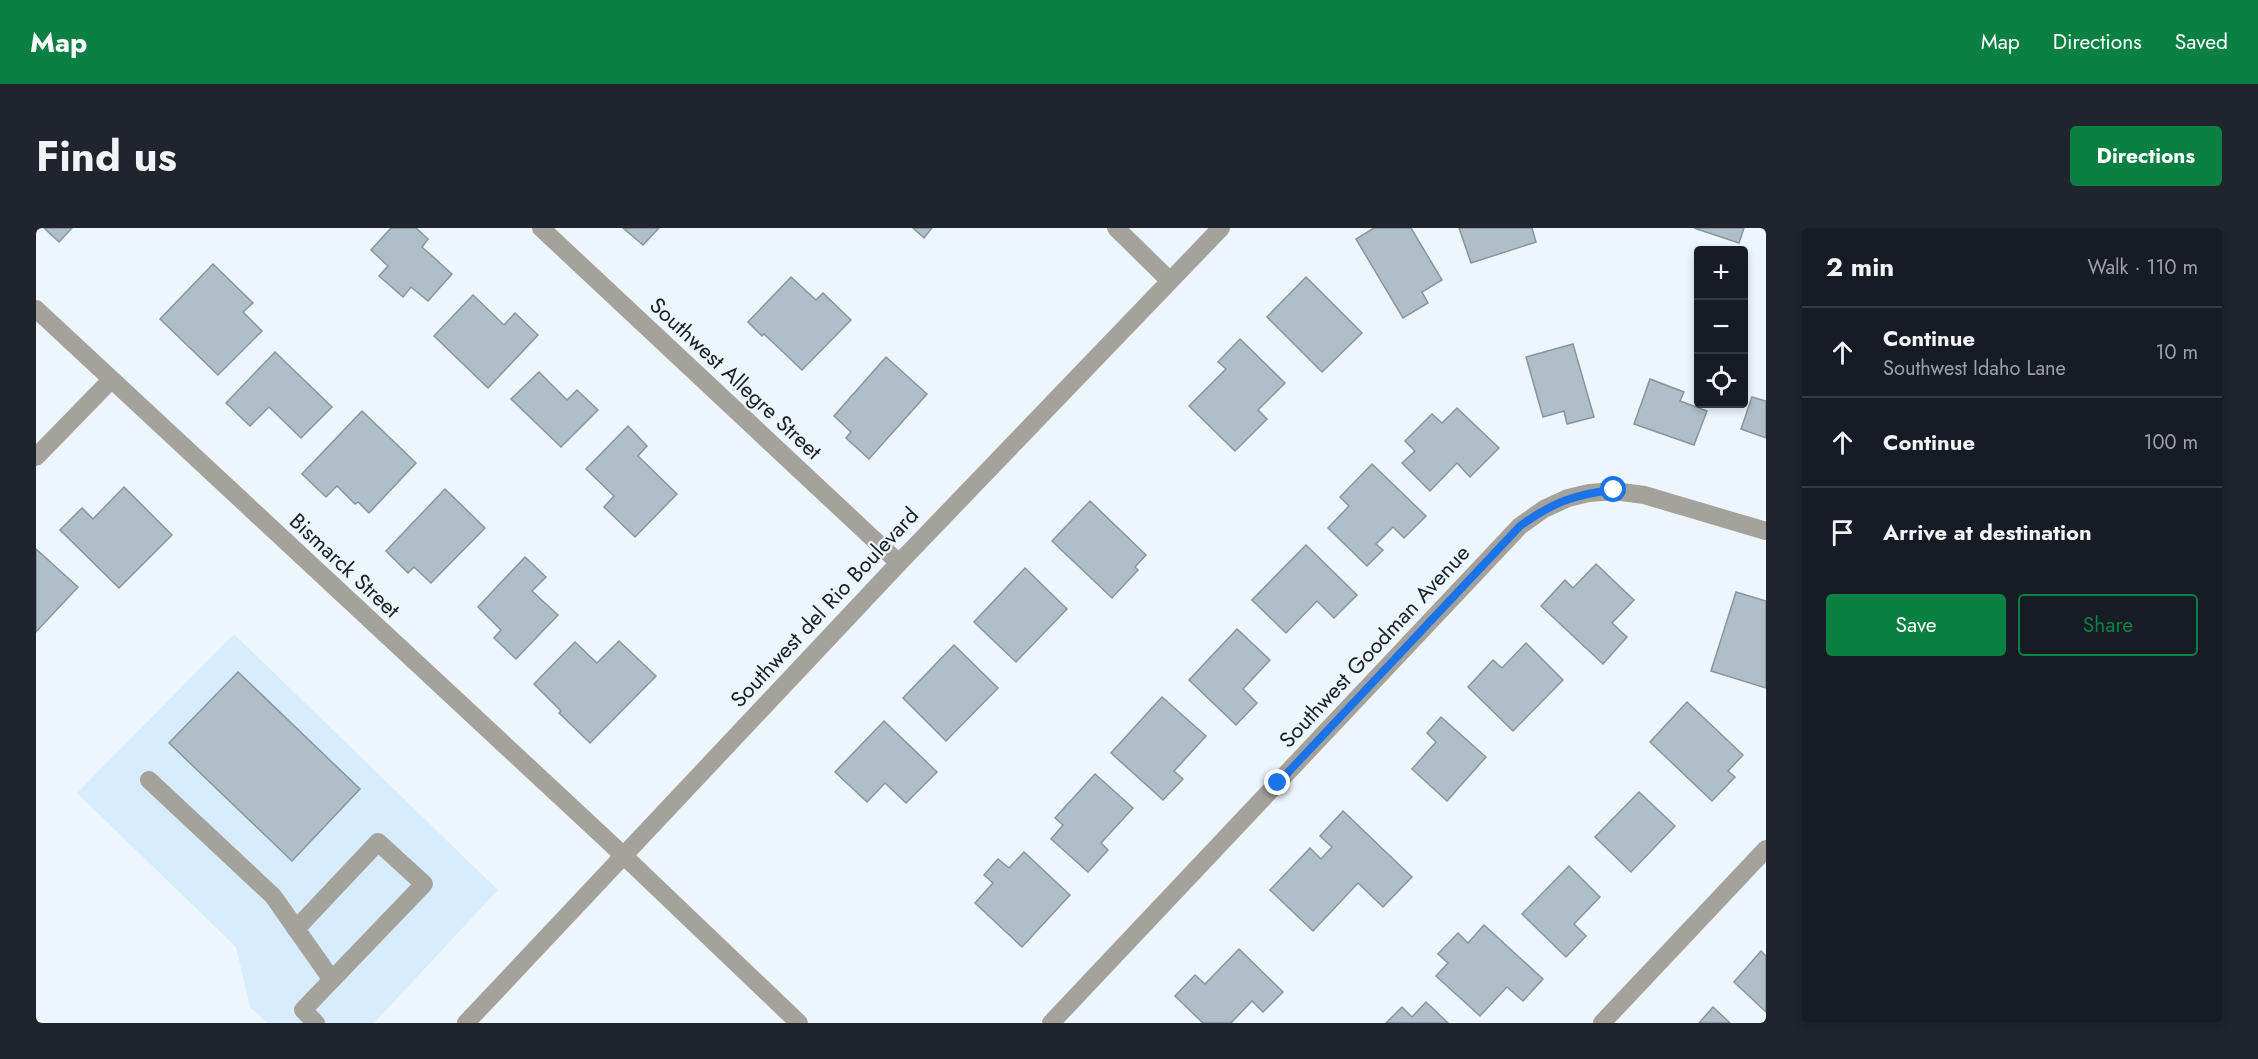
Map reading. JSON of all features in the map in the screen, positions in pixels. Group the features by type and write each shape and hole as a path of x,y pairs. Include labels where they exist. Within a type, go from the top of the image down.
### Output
{"street":[{"name":"Southwest Allegre Street","path":"541,228 899,563"},
{"path":"1116,228 1169,280"},
{"name":"Southwest del Rio Boulevard","path":"466,1023 899,563 1221,228"},
{"name":"Bismarck Street","path":"36,309 622,855 798,1023"},
{"path":"36,457 111,380"},
{"name":"Southwest Goodman Avenue","path":"1051,1023 1520,526 1544,509 1568,498 1614,490 1644,495 1766,531"},
{"path":"149,780 273,896 332,981"},
{"path":"296,928 378,842 424,885 303,1010 316,1023"},
{"path":"1602,1023 1766,849"}],"shaded area":[{"path":"234,634 498,890 374,1023 267,1023 250,1007 236,947 77,793"}],"building":[{"path":"44,228 72,228 59,242"},
{"path":"391,228 416,228 428,239 422,247 452,274 428,301 411,287 403,297 379,276 388,266 371,250"},
{"path":"623,228 659,228 643,245"},
{"path":"913,228 932,228 924,238"},
{"path":"1374,228 1411,228 1442,280 1422,292 1428,303 1403,318 1356,239"},
{"path":"1459,228 1532,228 1536,242 1471,263"},
{"path":"1694,228 1744,228 1739,243"},
{"path":"213,264 253,303 243,312 262,331 218,375 160,319"},
{"path":"791,277 816,300 823,293 851,320 802,370 748,322"},
{"path":"1306,277 1362,333 1322,372 1267,317"},
{"path":"473,295 504,325 515,313 538,335 488,388 434,336"},
{"path":"1240,339 1285,383 1258,410 1267,419 1235,451 1189,406 1226,369 1218,362"},
{"path":"1573,344 1594,417 1567,424 1564,411 1543,417 1526,357"},
{"path":"275,352 332,407 301,438 269,407 250,426 226,403"},
{"path":"886,357 927,394 869,459 846,438 851,432 834,416"},
{"path":"539,372 567,400 577,390 598,410 561,447 511,399"},
{"path":"1650,379 1684,392 1680,401 1707,411 1694,445 1634,424"},
{"path":"1752,397 1766,401 1766,438 1741,429"},
{"path":"1457,408 1499,448 1470,477 1457,463 1430,491 1402,463 1415,451 1405,441 1432,414 1442,423"},
{"path":"362,411 416,463 369,513 358,502 355,504 337,486 326,497 302,474"},
{"path":"628,426 647,446 638,456 677,494 635,537 604,507 614,496 586,469"},
{"path":"1372,464 1426,516 1404,538 1393,527 1376,544 1383,550 1367,566 1328,528 1349,506 1340,497"},
{"path":"124,487 172,535 119,588 60,530 82,508 93,519"},
{"path":"445,489 485,528 431,583 414,567 408,573 386,551"},
{"path":"1090,501 1146,555 1135,567 1138,570 1112,598 1052,541"},
{"path":"1306,545 1357,595 1334,618 1317,601 1286,633 1252,600"},
{"path":"36,549 78,587 36,632"},
{"path":"525,557 546,577 532,591 558,615 516,659 494,638 501,630 478,607"},
{"path":"1596,564 1634,600 1612,623 1627,637 1603,664 1541,606 1565,580 1573,588"},
{"path":"1025,568 1067,609 1016,662 974,622"},
{"path":"1736,592 1766,601 1766,688 1711,671"},
{"path":"1237,629 1270,660 1243,689 1257,703 1236,725 1189,680"},
{"path":"619,641 656,676 590,743 559,713 561,711 534,684 575,642 597,663"},
{"path":"1526,643 1563,680 1513,731 1468,687 1493,660 1502,668"},
{"path":"954,645 998,688 946,741 903,698"},
{"path":"238,672 360,789 292,861 169,743"},
{"path":"1162,697 1206,736 1174,771 1183,779 1163,800 1111,753"},
{"path":"1687,702 1743,755 1728,771 1735,777 1712,801 1650,742"},
{"path":"1441,717 1486,757 1447,801 1412,769 1436,742 1427,733"},
{"path":"884,721 937,772 906,803 885,783 867,802 835,772"},
{"path":"1095,774 1133,808 1101,843 1108,850 1088,872 1051,839 1063,825 1055,818"},
{"path":"1639,792 1675,826 1631,872 1595,837"},
{"path":"1343,811 1412,877 1383,907 1358,883 1313,931 1270,890 1310,848 1321,859 1332,847 1320,836"},
{"path":"1024,852 1070,895 1022,947 975,903 993,883 984,875 998,859 1009,868"},
{"path":"1569,866 1600,897 1574,924 1586,936 1566,957 1522,914"},
{"path":"1484,925 1543,979 1523,1001 1507,987 1480,1016 1436,976 1448,963 1438,954 1458,933 1468,943"},
{"path":"1239,949 1283,992 1263,1012 1252,1001 1231,1023 1203,1023 1175,996 1195,975 1205,984"},
{"path":"1761,951 1766,956 1766,1012 1734,982"},
{"path":"1426,1002 1448,1023 1386,1023 1402,1007 1412,1017"},
{"path":"1713,1007 1730,1023 1699,1023"}],"route":[{"path":"1278,783 1520,526 1544,509 1568,498 1614,490"}]}
